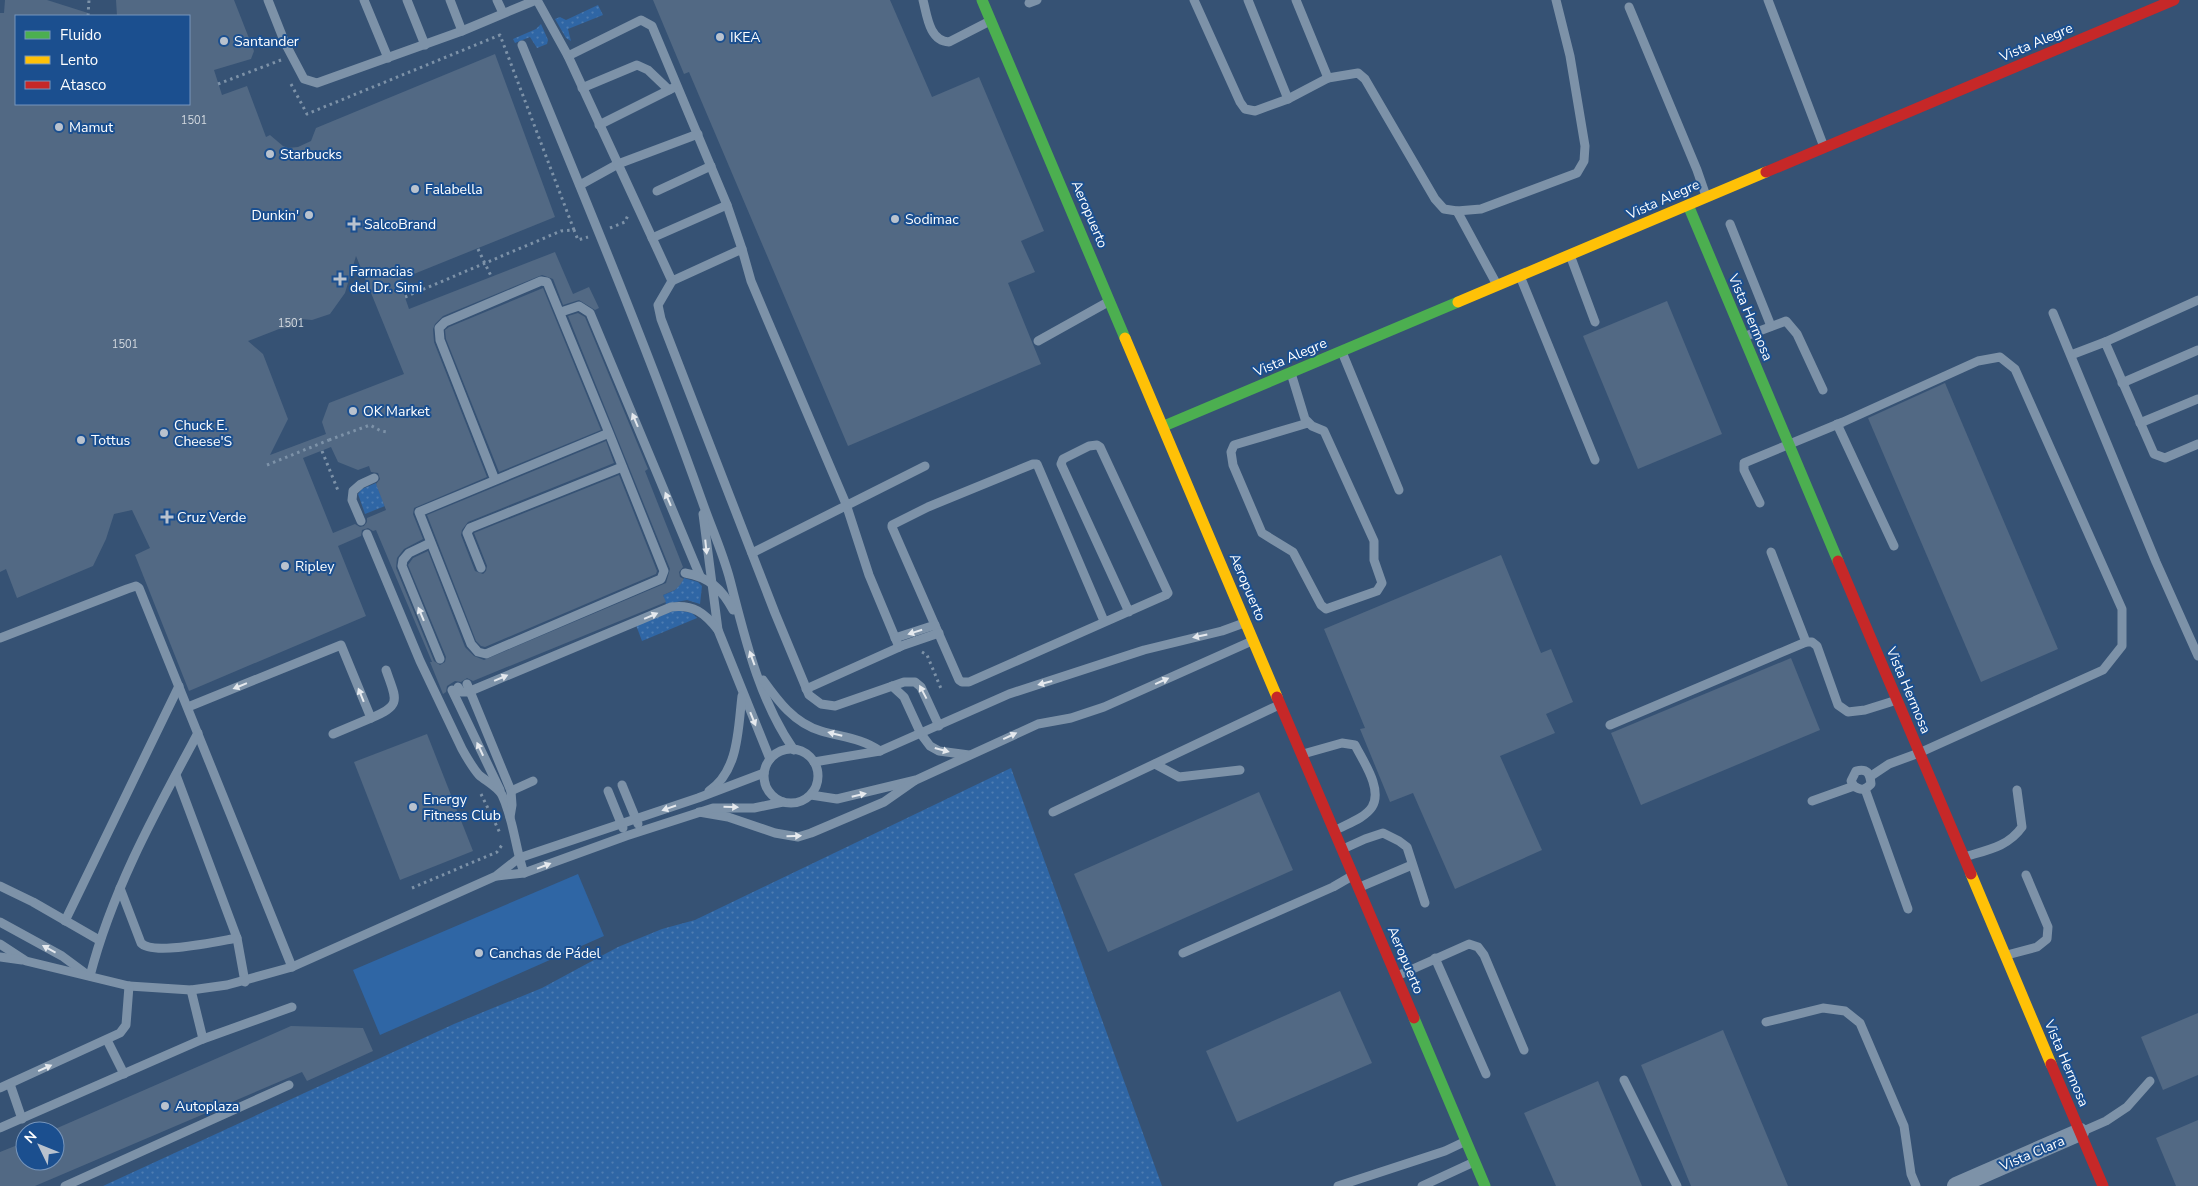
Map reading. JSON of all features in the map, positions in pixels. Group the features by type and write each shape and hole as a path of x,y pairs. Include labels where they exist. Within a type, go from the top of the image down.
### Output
{"street":[{"name":"Aeropuerto","path":"982,0 1485,1186"},
{"name":"Vista Alegre","path":"1164,426 2174,0"},
{"name":"Vista Hermosa","path":"1688,205 2103,1186"},
{"name":"Vista Clara","path":"1956,1186 2080,1132"}],"lane":[{"path":"268,0 285,43 304,79 317,83 462,31 537,0 568,56 672,281"},
{"path":"364,0 388,58"},
{"path":"407,0 425,44"},
{"path":"450,0 462,31"},
{"path":"498,0 503,13"},
{"path":"923,0 932,31 942,42 948,42 990,21"},
{"path":"1194,0 1240,102 1245,109 1255,111 1288,99 1328,78 1358,73 1365,79 1434,199 1444,209 1457,211 1481,209 1577,173 1584,162 1585,146 1570,56 1556,0"},
{"path":"1248,0 1288,99"},
{"path":"1296,0 1328,78"},
{"path":"1768,0 1824,147"},
{"path":"1629,7 1706,196"},
{"path":"568,56 641,20 652,26 674,88 698,134 728,205 754,288 846,504 869,574 901,643"},
{"path":"522,45 599,232 701,498 729,578 738,619 777,724 794,750"},
{"path":"582,88 637,66 648,70 674,88"},
{"path":"599,125 674,88"},
{"path":"580,185 618,164 698,134"},
{"path":"657,191 711,166"},
{"path":"652,238 728,205"},
{"path":"1457,211 1497,286"},
{"path":"1730,224 1771,326"},
{"path":"742,249 672,281 658,305 661,319 806,689 809,695 821,704 834,706 910,681 918,684 939,726"},
{"path":"1570,255 1595,322"},
{"path":"1520,276 1595,460"},
{"path":"494,480 440,340 439,328 445,322 541,281 547,282 550,284 664,571 662,579 490,654 478,652 472,644 418,512 609,434"},
{"path":"2071,354 2105,342 2198,300"},
{"path":"1038,341 1111,301"},
{"path":"561,312 579,306 590,313 700,576"},
{"path":"2053,313 2156,562 2198,656"},
{"path":"1743,337 1786,321 1797,334 1823,390"},
{"path":"2105,342 2154,454 2165,458 2198,444"},
{"path":"2122,383 2198,350"},
{"path":"1342,351 1399,490"},
{"path":"1760,503 1744,470 1744,463 1978,361 2000,356 2015,369 2122,609 2122,646 2103,670 1919,753 1889,764 1870,776"},
{"path":"1291,373 1308,423 1324,431 1331,443 1374,540 1374,560 1382,583 1377,591 1326,608 1321,605 1293,552 1262,533 1233,465 1231,452 1234,445 1308,423"},
{"path":"2140,424 2198,399"},
{"path":"1837,424 1894,546"},
{"path":"1104,621 1037,465 1033,464 928,507 892,524 959,680 964,682 1129,612 1166,595 1168,590 1100,447 1093,445 1063,458 1061,464 1129,612"},
{"path":"752,552 925,466"},
{"path":"481,568 467,533 470,528 622,467"},
{"path":"361,521 352,500 352,491 374,478"},
{"path":"701,498 710,581 718,630 770,759"},
{"path":"367,534 420,661 462,749 480,776 501,793"},
{"path":"430,543 409,553 403,560 402,566 440,659"},
{"path":"1771,552 1806,642"},
{"path":"685,573 700,576 710,581 724,595 738,619"},
{"path":"0,638 136,586 139,588 292,967"},
{"path":"459,687 461,692 468,692 671,607 686,606 697,610 709,619 718,630"},
{"path":"814,762 880,751 1009,694 1052,682 1144,650 1222,631 1247,622"},
{"path":"901,643 937,629"},
{"path":"806,689 901,643 937,629"},
{"path":"811,795 837,799 916,780 1038,724 1071,718 1104,707 1255,640"},
{"path":"1610,725 1806,642 1812,642 1817,646 1838,705 1848,712 1865,710 1897,700"},
{"path":"188,707 341,645 370,718"},
{"path":"333,734 386,712 394,702 394,694 386,670"},
{"path":"758,674 786,709 804,724 820,731 864,741 880,751"},
{"path":"65,921 180,686"},
{"path":"892,686 904,697 921,734 930,746 939,751 970,755"},
{"path":"459,687 510,817 524,873"},
{"path":"459,687 511,791 510,817"},
{"path":"698,798 723,780 732,760 742,693"},
{"path":"1053,812 1281,704"},
{"path":"90,976 99,940 120,888 198,734"},
{"path":"1303,754 1342,743 1355,745 1376,790 1372,807 1359,818 1335,831"},
{"path":"496,876 524,873 697,812 723,806 754,808 784,802 796,803 811,795 818,782 814,762 802,752 794,750 781,751 770,759 764,773 764,781 771,794 784,802"},
{"path":"1155,764 1179,777 1240,770"},
{"path":"1862,770 1870,776 1871,784 1865,789 1859,790 1854,786 1852,776 1856,771 1862,770"},
{"path":"0,957 26,961 129,986 191,990 245,982 292,967 496,876 519,858 698,798 764,773"},
{"path":"176,775 237,938 245,982"},
{"path":"697,812 728,817 775,833 798,837 884,802 902,792 916,780"},
{"path":"511,791 533,781"},
{"path":"622,785 640,831"},
{"path":"1812,801 1854,786"},
{"path":"1865,789 1908,909"},
{"path":"1964,857 2011,841 2018,834 2022,827 2017,790"},
{"path":"608,791 626,836"},
{"path":"1343,849 1365,838 1383,834 1393,836 1407,847 1426,903"},
{"path":"1359,888 1412,864"},
{"path":"1183,953 1332,887 1354,875"},
{"path":"2006,955 2037,947 2047,939 2048,927 2026,875"},
{"path":"0,886 99,940"},
{"path":"120,888 144,947 151,949 192,946 237,938"},
{"path":"0,922 62,956 90,976"},
{"path":"0,944 26,961"},
{"path":"1397,976 1469,944 1478,947 1484,955 1524,1050"},
{"path":"1435,958 1486,1074"},
{"path":"0,1088 107,1040 124,1029 129,986"},
{"path":"191,990 203,1039"},
{"path":"0,1128 203,1039 292,1008"},
{"path":"1766,1022 1823,1008 1844,1011 1860,1023 1904,1126 1911,1174 1916,1186"},
{"path":"107,1040 124,1074"},
{"path":"1624,1080 1678,1186"},
{"path":"2080,1132 2106,1120 2127,1107 2150,1081"},
{"path":"10,1084 22,1119"},
{"path":"65,1186 289,1086"},
{"path":"1338,1186 1436,1154 1466,1141"},
{"path":"1422,1186 1475,1162"}],"path":[{"path":"88,15 89,0"},
{"path":"288,76 294,92 307,114 500,35 578,240 625,222 635,199"},
{"path":"280,53 285,68"},
{"path":"218,84 282,60"},
{"path":"405,297 561,231 574,230"},
{"path":"478,248 490,276"},
{"path":"267,465 370,425 381,432 387,432"},
{"path":"322,451 341,497"},
{"path":"901,643 926,655 942,691"},
{"path":"412,888 497,852 502,845 500,834 479,789"}],"shaded area":[{"path":"598,5 603,15 568,29 571,41 566,38 555,19 560,17 566,20"},
{"path":"541,24 548,40 547,44 537,48 530,37 515,43 513,39 536,29"},
{"path":"376,483 385,506 365,514 358,494 362,489"},
{"path":"684,578 698,582 702,586 700,604 687,600 666,604 663,595 675,590"},
{"path":"676,610 692,613 697,618 642,641 636,625"},
{"path":"1011,768 1162,1186 103,1186 454,1024 542,988 618,947 662,929 695,920"},
{"name":"Canchas de Pádel","path":"578,874 604,936 380,1035 353,970"}],"building":[{"path":"5,0 47,0 88,13 88,15 15,15 15,105 190,105 190,15 117,15 116,0 234,0 254,51 251,59 214,70 222,95 247,86 266,137 270,135 288,148 298,147 311,141 316,128 495,54 555,217 399,280 409,309 555,252 573,294 589,287 599,308 595,310 579,300 563,305 553,279 542,275 443,316 435,324 433,329 434,342 487,477 414,508 413,514 423,539 404,549 397,558 396,568 434,661 440,665 445,662 446,657 408,565 413,558 428,551 465,647 474,656 484,660 666,583 670,569 568,316 578,313 585,317 648,469 645,471 683,567 679,572 680,577 684,579 675,590 663,595 666,602 473,681 467,678 461,682 455,681 447,686 446,692 443,694 430,662 432,662 376,530 373,531 368,528 362,530 361,536 338,546 366,616 189,691 135,555 150,548 132,510 114,514 106,539 93,566 17,598 6,569 0,572 0,13 4,13","holes":["356,256 404,374 329,403 322,422 326,434 270,455 288,419 263,354 248,341 279,329 292,327 301,319 312,320 330,314 345,293","331,447 338,462 358,470 369,466 371,472 378,473 380,479 376,484 386,510 367,518 364,526 360,527 355,524 333,533 303,458"]},
{"name":"Sodimac","path":"653,0 890,0 932,97 979,77 1044,231 1021,241 1035,272 1008,283 1041,364 848,446 689,72 684,74"},
{"path":"543,288 601,430 499,472 446,339 445,330"},
{"path":"1667,301 1722,434 1638,469 1583,336"},
{"path":"1945,383 2058,649 1981,682 1868,418"},
{"path":"606,441 614,463 468,522 461,535 475,571 483,574 487,566 474,533 619,475 657,571 656,574 485,647 481,646 476,641 427,515"},
{"path":"1501,555 1541,653 1551,649 1573,702 1546,714 1555,733 1500,756 1542,850 1455,889 1413,793 1390,802 1360,729 1365,728 1324,629"},
{"path":"1791,658 1820,730 1641,805 1611,733"},
{"name":"Energy Fitness Club","path":"427,734 473,851 400,880 354,762"},
{"path":"1259,792 1293,870 1108,952 1074,874"},
{"path":"1340,991 1372,1063 1237,1122 1206,1051"},
{"path":"2198,1013 2198,1075 2163,1090 2141,1037"},
{"name":"Autoplaza","path":"291,1026 363,1028 373,1051 307,1081 302,1072 35,1186 0,1186 0,1152 15,1146 15,1171 65,1171 65,1125"},
{"path":"1723,1030 1788,1186 1691,1186 1641,1065"},
{"path":"1598,1081 1642,1186 1556,1186 1524,1113"},
{"path":"2198,1120 2198,1186 2176,1186 2156,1138"}],"traffic: fast":[{"path":"982,0 1125,338"},
{"path":"1688,205 1838,561"},
{"path":"1164,426 1458,302"},
{"path":"1414,1018 1485,1186"}],"traffic: slow":[{"path":"1458,302 1766,172"},
{"path":"1125,338 1277,697"},
{"path":"1971,874 2051,1064"}],"traffic: jam":[{"path":"1766,172 2174,0"},
{"path":"1838,561 1971,874"},
{"path":"1277,697 1414,1018"},
{"path":"2051,1064 2103,1186"}],"place":[{"name":"IKEA","path":"720,37"},
{"name":"Santander","path":"224,41"},
{"name":"Mamut","path":"59,127"},
{"name":"Starbucks","path":"270,154"},
{"name":"Falabella","path":"415,189"},
{"name":"Dunkin'","path":"309,215"},
{"name":"Sodimac","path":"895,219"},
{"name":"SalcoBrand","path":"354,224"},
{"name":"Farmacias del Dr. Simi","path":"340,279"},
{"name":"OK Market","path":"353,411"},
{"name":"Chuck E. Cheese'S","path":"164,433"},
{"name":"Tottus","path":"81,440"},
{"name":"Cruz Verde","path":"167,517"},
{"name":"Ripley","path":"285,566"},
{"name":"Energy Fitness Club","path":"413,807"},
{"name":"Canchas de Pádel","path":"479,953"},
{"name":"Autoplaza","path":"165,1106"}]}
